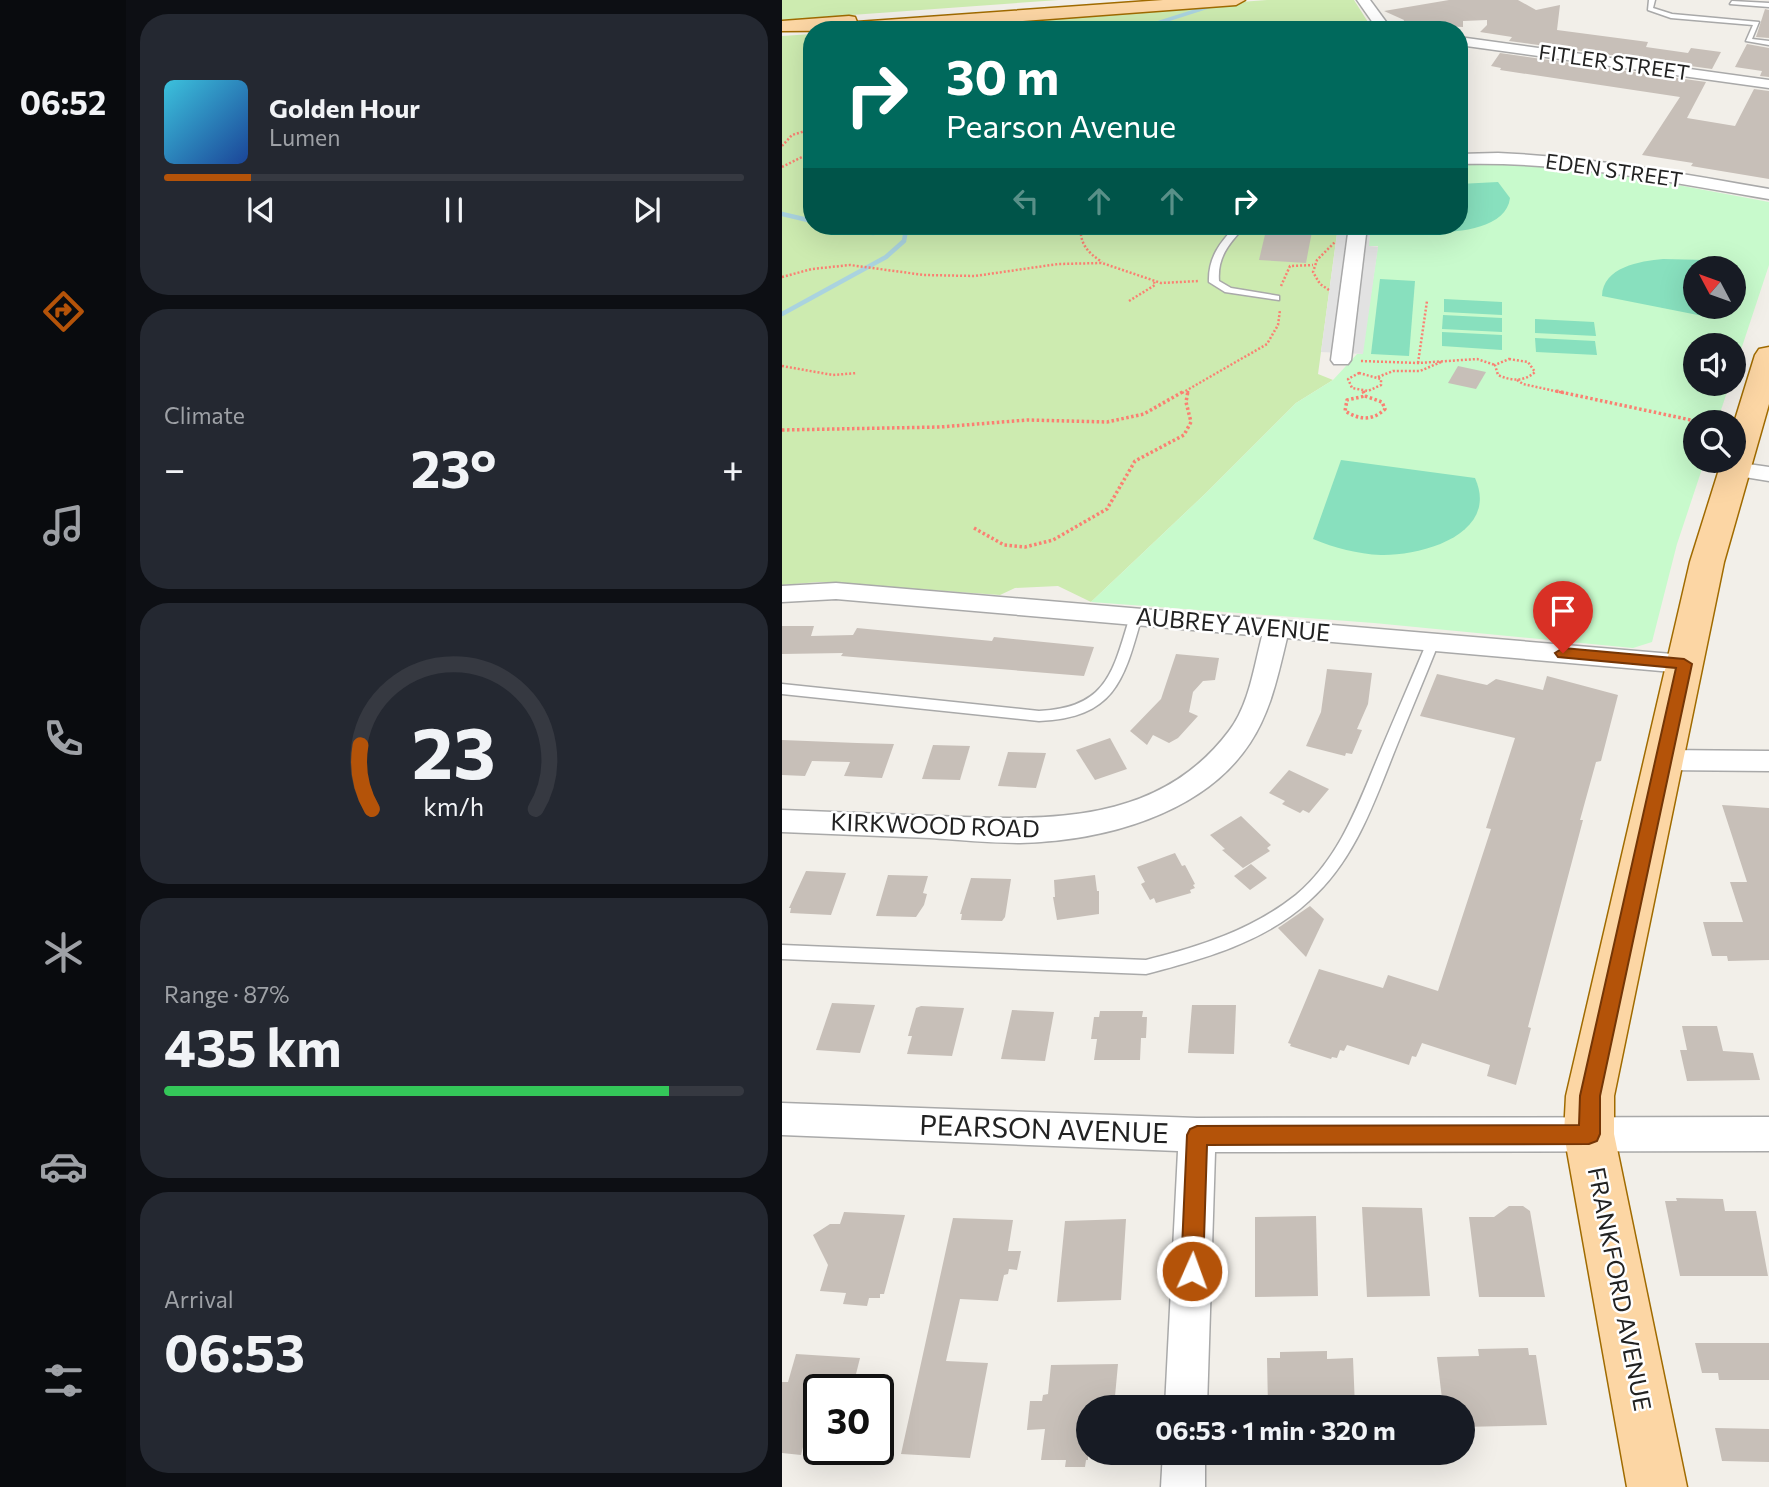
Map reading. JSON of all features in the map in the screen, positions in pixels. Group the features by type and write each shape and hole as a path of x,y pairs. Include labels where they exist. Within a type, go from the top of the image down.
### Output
{"main road":[{"path":"849,21 1130,0"},
{"path":"948,21 1236,0"},
{"path":"782,26 803,24"},
{"path":"782,33 803,32"},
{"name":"FRANKFORD AVENUE","path":"1657,1487 1589,1134 1590,1096 1707,562 1751,471 1769,355"}],"street":[{"path":"1363,0 1378,21"},
{"name":"FITLER STREET","path":"1468,42 1769,85"},
{"name":"EDEN STREET","path":"1468,159 1514,158 1570,162 1769,194"},
{"path":"1341,360 1357,235"},
{"name":"AUBREY AVENUE","path":"782,594 836,592 1684,664"},
{"name":"KIRKWOOD ROAD","path":"782,821 1031,831 1079,826 1146,808 1215,766 1239,739 1254,713 1277,628"},
{"path":"1663,760 1769,761"},
{"name":"PEARSON AVENUE","path":"782,1119 1197,1135 1769,1134"},
{"path":"1186,1395 1197,1135"},
{"path":"1183,1487 1184,1465"}],"lane":[{"path":"1652,0 1650,9 1671,16 1757,23 1748,40 1769,43"},
{"path":"1732,3 1769,5"},
{"path":"1755,26 1769,28"},
{"path":"1231,235 1212,267 1214,282 1228,290 1276,298"},
{"path":"782,689 865,695 1039,716 1063,714 1093,702 1110,687 1136,617"},
{"path":"782,952 1146,967 1194,955 1246,935 1297,903 1321,880 1343,850 1369,798 1432,642"}],"path":[{"path":"782,146 792,135 803,132"},
{"path":"782,167 803,156"},
{"path":"1080,235 1083,247 1102,263"},
{"path":"782,430 966,426 1048,419 1103,424 1133,418 1157,408 1216,371 1257,352 1274,340 1281,310 1276,298 1290,266 1312,265 1337,240"},
{"path":"782,277 812,269 857,266 924,275 975,276 1058,264 1102,263 1154,281 1214,282"},
{"path":"1312,265 1316,281 1325,289 1350,297"},
{"path":"1129,301 1149,291 1155,285 1154,281"},
{"path":"1418,363 1427,301"},
{"path":"1378,377 1381,382 1378,387 1362,391 1352,388 1348,379 1359,373 1378,377 1393,371 1420,371 1448,359"},
{"path":"1341,360 1418,363 1477,359 1495,365 1509,359 1532,365 1535,372 1533,375 1517,380"},
{"path":"1495,365 1498,375 1523,384 1683,418"},
{"path":"782,366 833,375 857,373"},
{"path":"974,528 1004,545 1025,547 1053,540 1107,509 1135,461 1184,435 1191,422 1186,402 1188,389"},
{"path":"1362,391 1365,396 1382,402 1385,406 1383,413 1373,418 1360,418 1345,411 1343,407 1347,400 1365,396"}],"green space":[{"path":"782,0 1059,0 782,20"},
{"path":"1267,0 1354,0 1367,21 988,21"},
{"path":"803,35 803,235 1337,235 1318,374 1333,380 1296,403 1091,602 1058,586 1015,588 1000,595 819,582 782,585 782,36"},
{"path":"1470,161 1586,168 1769,202 1769,265 1746,335 1683,333 1683,396 1726,396 1721,410 1683,410 1683,473 1701,473 1677,544 1652,642 1633,648 1374,623 1091,602 1296,403 1333,380 1357,354 1362,354 1378,246 1369,246 1370,235 1468,235"},
{"path":"1498,182 1510,198 1506,210 1497,219 1468,229 1468,184"},
{"path":"1683,259 1683,312 1602,296 1604,286 1616,272 1644,262"},
{"path":"1380,279 1415,281 1409,356 1371,354"},
{"path":"1444,299 1502,302 1502,315 1444,312"},
{"path":"1443,315 1502,318 1502,332 1442,329"},
{"path":"1535,319 1594,322 1596,336 1535,333"},
{"path":"1442,332 1502,335 1502,350 1442,346"},
{"path":"1535,338 1595,341 1597,355 1536,352"},
{"path":"1341,460 1475,478 1480,497 1477,514 1467,527 1453,538 1435,546 1398,554 1355,552 1313,539"}],"shaded area":[{"path":"1337,235 1370,235 1369,246 1378,247 1363,354 1321,352"}],"building":[{"path":"1449,0 1518,0 1536,10 1560,5 1557,30 1648,42 1646,47 1688,53 1691,48 1721,52 1712,69 1509,41 1512,37 1480,32 1487,25 1487,20 1404,21 1384,11"},
{"path":"1765,9 1769,10 1769,38 1756,37"},
{"path":"1747,44 1769,48 1769,77 1760,76 1762,71 1735,67"},
{"path":"1500,53 1706,82 1687,118 1735,126 1754,89 1769,91 1769,179 1642,155 1680,97 1500,70 1501,68 1491,66"},
{"path":"1265,235 1311,235 1306,263 1259,260"},
{"path":"1458,366 1486,372 1476,389 1448,383"},
{"path":"782,626 814,626 811,636 853,635 857,628 992,641 994,637 1094,647 1084,676 841,656 843,653 782,654"},
{"path":"1176,654 1219,658 1215,680 1203,681 1193,692 1189,712 1198,716 1178,738 1169,743 1153,735 1147,745 1130,731 1161,699"},
{"path":"1327,669 1372,673 1368,704 1357,729 1362,730 1352,754 1346,753 1345,756 1306,746 1321,712"},
{"path":"1437,674 1487,685 1496,679 1543,690 1547,676 1618,695 1601,761 1596,762 1580,820 1583,820 1528,1027 1531,1028 1516,1085 1487,1076 1490,1065 1422,1043 1409,1065 1347,1045 1344,1051 1340,1050 1337,1058 1331,1059 1290,1046 1288,1043 1319,969 1383,988 1388,975 1438,991 1491,829 1486,828 1515,738 1420,716"},
{"path":"1110,738 1127,769 1095,780 1076,750"},
{"path":"782,740 894,744 882,778 844,776 850,762 812,761 805,776 782,775"},
{"path":"933,745 970,746 960,780 922,779"},
{"path":"1008,752 1046,753 1036,788 998,786"},
{"path":"1289,770 1329,789 1309,813 1303,810 1300,813 1282,804 1285,801 1269,793"},
{"path":"1722,805 1769,808 1769,960 1728,961 1727,956 1712,956 1703,922 1743,922 1730,882 1747,882"},
{"path":"1241,816 1271,845 1267,848 1270,851 1243,868 1222,850 1225,849 1210,835"},
{"path":"1175,853 1182,866 1185,865 1195,888 1190,890 1191,893 1156,903 1154,898 1150,900 1141,884 1145,882 1137,867"},
{"path":"1251,864 1267,878 1250,890 1234,876"},
{"path":"806,871 846,873 831,915 790,913 789,908"},
{"path":"888,875 928,876 923,893 927,894 924,905 916,917 876,916"},
{"path":"1095,875 1099,891 1099,914 1057,920 1053,897 1054,880"},
{"path":"971,878 1011,879 1002,921 961,920 960,914"},
{"path":"1310,906 1324,919 1306,957 1278,928"},
{"path":"832,1003 875,1005 860,1053 816,1050"},
{"path":"1192,1005 1236,1005 1234,1054 1188,1053"},
{"path":"916,1008 964,1008 952,1056 907,1054 912,1036 908,1036"},
{"path":"1012,1010 1054,1012 1045,1061 1001,1059"},
{"path":"1100,1011 1143,1011 1142,1017 1147,1017 1146,1038 1141,1038 1140,1060 1094,1060 1097,1039 1091,1039 1094,1017 1099,1017"},
{"path":"1682,1026 1717,1026 1723,1051 1753,1053 1760,1080 1687,1081 1680,1050 1687,1050"},
{"path":"1676,1198 1723,1199 1725,1211 1756,1211 1768,1276 1680,1276 1665,1201 1677,1201"},
{"path":"1509,1206 1523,1206 1530,1211 1545,1297 1479,1297 1469,1217 1494,1217"},
{"path":"1362,1207 1422,1208 1430,1296 1367,1297"},
{"path":"844,1212 905,1215 884,1294 880,1294 880,1298 869,1298 867,1306 843,1304 846,1293 820,1291 828,1265 813,1235 830,1224 840,1224"},
{"path":"1316,1216 1318,1296 1255,1297 1255,1217"},
{"path":"953,1218 1013,1220 1008,1251 1021,1251 1017,1270 1009,1269 1008,1274 1004,1275 998,1301 960,1299 946,1361 988,1363 970,1458 901,1454"},
{"path":"1126,1219 1121,1300 1057,1302 1065,1221"},
{"path":"1695,1343 1769,1343 1769,1380 1719,1380 1718,1373 1702,1373"},
{"path":"1528,1348 1529,1355 1536,1355 1547,1425 1475,1427 1475,1395 1442,1395 1437,1357 1479,1356 1478,1349"},
{"path":"1327,1351 1327,1359 1353,1358 1355,1395 1268,1395 1267,1358 1280,1358 1280,1352"},
{"path":"796,1354 860,1358 856,1374 803,1374 801,1455 782,1453 782,1382 788,1382"},
{"path":"1118,1364 1115,1395 1076,1395 1076,1465 1085,1467 1065,1467 1066,1460 1041,1460 1045,1429 1027,1430 1030,1401 1042,1401 1043,1395 1048,1394 1051,1365"},
{"path":"1715,1428 1769,1429 1769,1462 1722,1461"}],"waterway":[{"path":"1164,21 1214,5"},
{"path":"782,214 803,219"},
{"path":"782,314 886,257 904,241 905,235"}],"route":[{"path":"1192,1271 1197,1135 1589,1134 1590,1096 1684,664 1563,653"}]}
